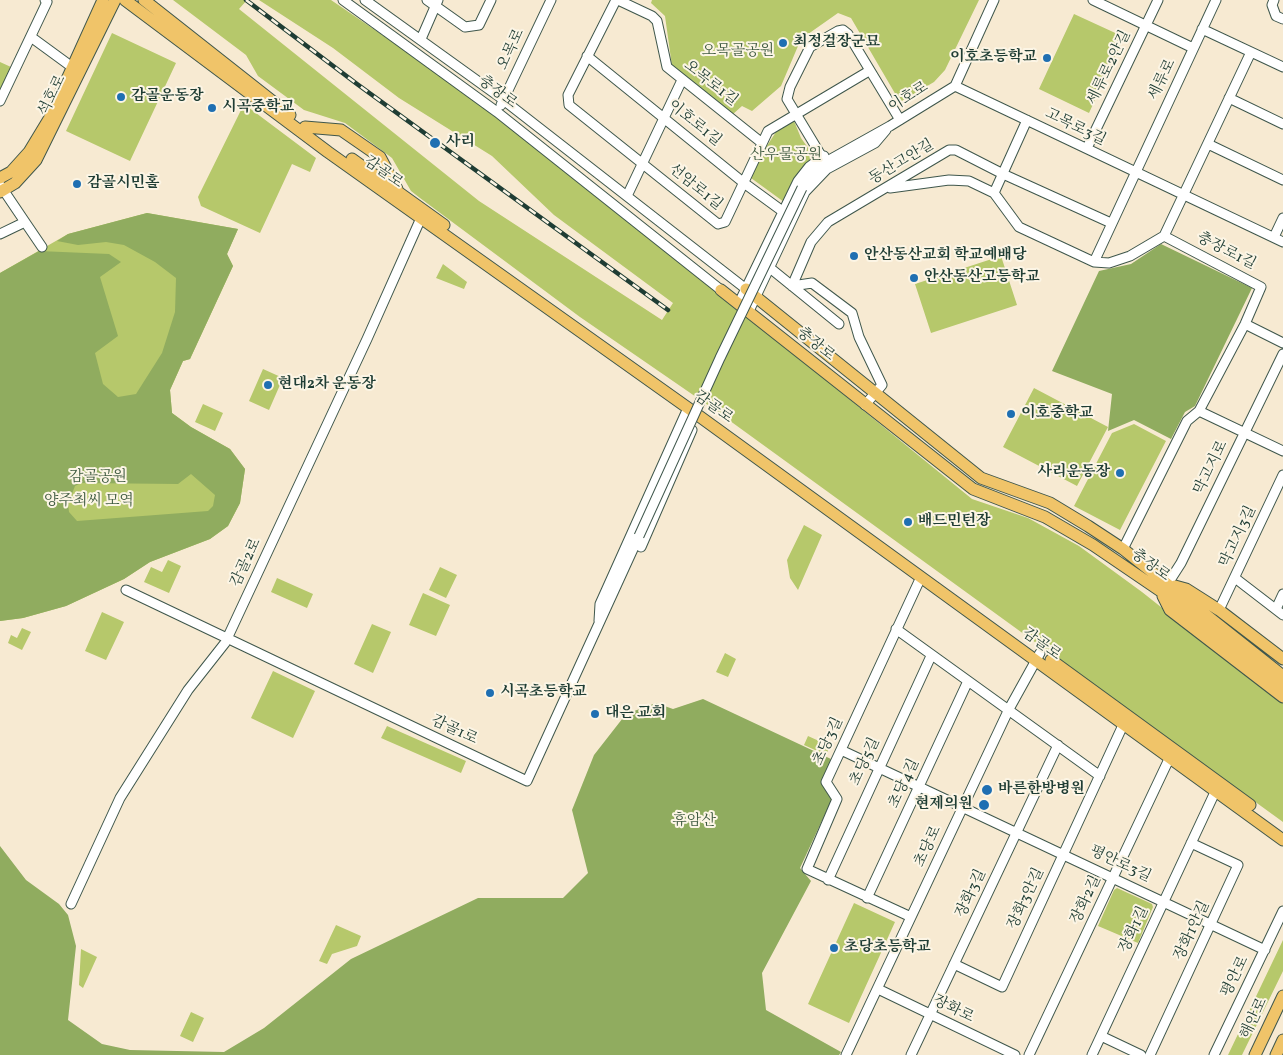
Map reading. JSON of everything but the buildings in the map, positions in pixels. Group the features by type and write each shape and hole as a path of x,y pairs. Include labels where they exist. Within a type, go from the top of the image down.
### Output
{"main road":[{"name":"석호로","path":"0,178 11,172 29,152 49,119 103,0"},
{"name":"석호로","path":"1,189 15,183 36,160 116,0"},
{"name":"감골로","path":"125,0 256,99 421,218 689,406"},
{"name":"감골로","path":"144,0 305,127 397,191 920,577 1038,656 1124,723 1283,840"},
{"path":"305,127 341,130 380,158 397,191"},
{"name":"충장로","path":"746,289 981,478 1050,503 1123,549 1165,588 1283,687"},
{"name":"충장로","path":"721,290 973,489 1045,517 1165,588 1283,676"},
{"name":"감골로","path":"699,414 1283,831"},
{"path":"1283,659 1219,610 1186,589 1165,588 1170,610 1283,697"},
{"name":"해안로","path":"1255,1055 1279,1016 1283,996"},
{"path":"1276,1055 1283,1040"}],"street":[{"path":"0,101 47,2 45,0"},
{"name":"충장로","path":"343,0 497,112 721,290"},
{"name":"충장로","path":"365,0 504,101 746,289"},
{"path":"427,0 437,3 465,27 479,25 491,0"},
{"name":"오목로","path":"497,112 504,101 551,0"},
{"name":"선암로1길","path":"617,0 568,95 569,105 718,224 725,222 768,132 869,71"},
{"name":"오목로1길","path":"617,0 652,16 657,21 667,67 762,142"},
{"path":"954,86 994,0"},
{"path":"1093,0 1105,2 1146,26 1193,48"},
{"name":"세류로2안길","path":"1086,148 1158,0"},
{"name":"세류로","path":"1134,172 1216,0"},
{"path":"1274,0 1272,5 1276,16 1283,19"},
{"path":"421,39 437,3"},
{"path":"1202,29 1283,67"},
{"path":"822,157 787,100 790,87 810,47 838,31 843,30 848,34 900,120"},
{"path":"31,37 72,68"},
{"path":"886,189 949,180 970,181 994,192 1019,227 1094,262 1110,262 1130,256 1164,236 1250,52"},
{"name":"이호로1길","path":"587,56 744,183 785,212"},
{"path":"627,196 682,80"},
{"name":"이호로","path":"639,536 720,358 810,175 822,164 890,126 954,86"},
{"name":"고목로3길","path":"954,86 1283,242"},
{"path":"1229,98 1283,124"},
{"path":"994,192 1027,120"},
{"path":"739,303 785,212 798,181 809,167 822,157 874,128 890,126"},
{"path":"749,311 805,192 815,179 827,169 875,143 890,126"},
{"path":"1208,144 1283,180"},
{"name":"동산고안길","path":"792,286 811,242 828,222 949,150 956,150 1003,174 1111,223"},
{"path":"1094,262 1134,172"},
{"path":"1,189 42,247"},
{"name":"감골2로","path":"71,904 120,798 188,690 226,639 363,348 421,218"},
{"path":"1274,238 1283,218"},
{"path":"0,234 25,222"},
{"name":"충장로1길","path":"1123,549 1187,421 1199,411 1245,324 1260,284 1164,236"},
{"path":"770,268 838,324"},
{"path":"792,286 812,283 852,314 859,337 882,385 866,405"},
{"path":"1245,324 1283,343"},
{"name":"막고지로","path":"1165,588 1181,563 1283,354"},
{"path":"598,629 600,604 689,406"},
{"path":"1199,411 1283,451"},
{"path":"598,629 612,611 699,414"},
{"name":"막고지3길","path":"1219,610 1283,475"},
{"name":"감골1로","path":"126,590 527,781 639,536"},
{"name":"초당3길","path":"911,918 807,869 837,799 826,782 920,577"},
{"path":"1235,578 1279,612 1283,594"},
{"path":"896,629 1100,776"},
{"name":"초당5길","path":"828,880 878,767 931,656"},
{"name":"초당로","path":"846,1055 1009,709 1038,656"},
{"name":"초당4길","path":"867,898 968,681"},
{"name":"장화3안길","path":"954,964 1002,987 1124,723"},
{"name":"장화3길","path":"911,1055 1058,745"},
{"name":"평안로3길","path":"841,750 1114,877 1265,950"},
{"name":"장화2길","path":"1029,1055 1170,757"},
{"name":"장화1길","path":"1092,1055 1216,790"},
{"name":"장화1안길","path":"1150,1055 1238,865 1191,843"},
{"name":"평안로","path":"1214,1055 1283,911"},
{"name":"장화로","path":"878,989 1015,1055"},
{"path":"1101,1036 1141,1055"}],"green space":[{"path":"173,0 247,0 239,9 479,201 662,320 673,303 554,215 492,156 399,98 333,48 259,0 331,0 460,88 719,293 972,499 1028,518 1079,546 1142,592 1239,669 1283,701 1283,822 715,410 580,317 411,191 392,158 345,123 304,110 258,76 246,55"},
{"name":"오목골공원","path":"652,0 979,0 945,70 934,82 900,102 851,18 838,13 801,39 781,86 752,111 742,106 732,115 672,66 665,16 651,3"},
{"path":"1074,14 1124,37 1089,113 1039,89"},
{"name":"감골운동장","path":"112,33 176,63 130,161 66,131"},
{"path":"0,62 11,67 0,91"},
{"path":"244,104 316,158 310,172 292,164 260,233 201,206 198,197"},
{"name":"산우물공원","path":"794,121 801,138 816,159 790,187 784,202 751,178 759,158 776,132"},
{"name":"감골공원","path":"147,213 238,229 227,254 233,266 190,359 183,361 170,390 172,413 191,427 230,449 245,469 240,503 228,526 210,539 150,562 124,579 66,606 23,618 0,621 0,273 68,234"},
{"name":"감골공원","path":"147,213 238,229 227,254 233,266 190,359 183,361 170,390 172,413 191,427 230,449 245,469 240,503 228,526 210,539 150,562 124,579 66,606 23,618 0,621 0,273 39,251 109,254 121,262 100,277 118,336 95,353 103,384 118,397 136,394 162,353 175,312 176,278 155,262 124,245 106,242 78,245 57,241 68,234","holes":["191,474 215,495 213,506 208,511 77,521 69,512 68,504 75,486 81,483 178,484"]},
{"path":"1161,244 1252,288 1195,406 1185,412 1171,439 1134,420 1108,431 1112,394 1052,371 1099,271 1131,264"},
{"path":"1001,256 1017,305 931,333 915,284"},
{"path":"443,264 467,282 464,289 436,278"},
{"name":"현대2차 운동장","path":"263,369 283,378 269,410 249,401"},
{"path":"1034,388 1108,427 1077,486 1003,447"},
{"path":"203,404 223,413 215,431 195,422"},
{"name":"사리운동장","path":"1134,424 1166,441 1120,530 1074,506 1112,433"},
{"path":"804,525 822,535 798,590 790,578 787,560"},
{"path":"168,560 181,566 169,593 144,582 151,567 162,572"},
{"path":"440,567 457,575 446,598 429,590"},
{"path":"277,578 313,594 307,608 271,592"},
{"path":"423,593 450,605 436,636 409,625"},
{"path":"102,612 124,622 106,660 85,651"},
{"path":"372,624 391,632 373,673 354,664"},
{"path":"22,628 31,632 22,650 8,643 11,635 17,638"},
{"path":"725,653 736,659 728,677 716,672"},
{"path":"273,671 315,691 293,738 251,718"},
{"name":"휴암산","path":"703,699 831,759 822,782 832,799 800,868 811,881 762,973 766,1010 841,1052 839,1055 0,1055 0,846 26,880 59,904 68,915 76,946 68,1020 102,1044 130,1050 224,1052 264,1028 351,959 478,898 563,898 588,873 572,810 594,755 626,714 656,703 673,709"},
{"path":"387,726 466,761 461,773 381,738"},
{"path":"808,736 830,746 826,755 804,745"},
{"path":"1117,888 1152,904 1153,907 1138,943 1098,926 1114,890"},
{"path":"854,903 895,922 849,1023 808,1004"},
{"path":"336,925 361,936 357,946 332,954 327,964 319,961"},
{"path":"1283,940 1283,971 1242,1055 1228,1055"},
{"path":"81,949 97,957 83,988 79,985"},
{"path":"191,1012 204,1018 193,1042 180,1036"}],"railway":[{"path":"246,0 357,84 668,310"}],"place":[{"name":"최정걸장군묘","path":"783,43"},
{"name":"이호초등학교","path":"1047,58"},
{"name":"감골운동장","path":"121,97"},
{"name":"시곡중학교","path":"212,108"},
{"name":"사리","path":"435,143"},
{"name":"감골시민홀","path":"77,184"},
{"name":"안산동산교회 학교예배당","path":"854,256"},
{"name":"안산동산고등학교","path":"914,278"},
{"name":"현대2차 운동장","path":"268,385"},
{"name":"이호중학교","path":"1011,414"},
{"name":"사리운동장","path":"1120,473"},
{"name":"배드민턴장","path":"908,522"},
{"name":"시곡초등학교","path":"490,693"},
{"name":"대은 교회","path":"595,714"},
{"name":"바른한방병원","path":"987,790"},
{"name":"현제의원","path":"984,805"},
{"name":"초당초등학교","path":"834,948"}],"park label":[{"name":"양주최씨 모역","path":"89,502"}]}
